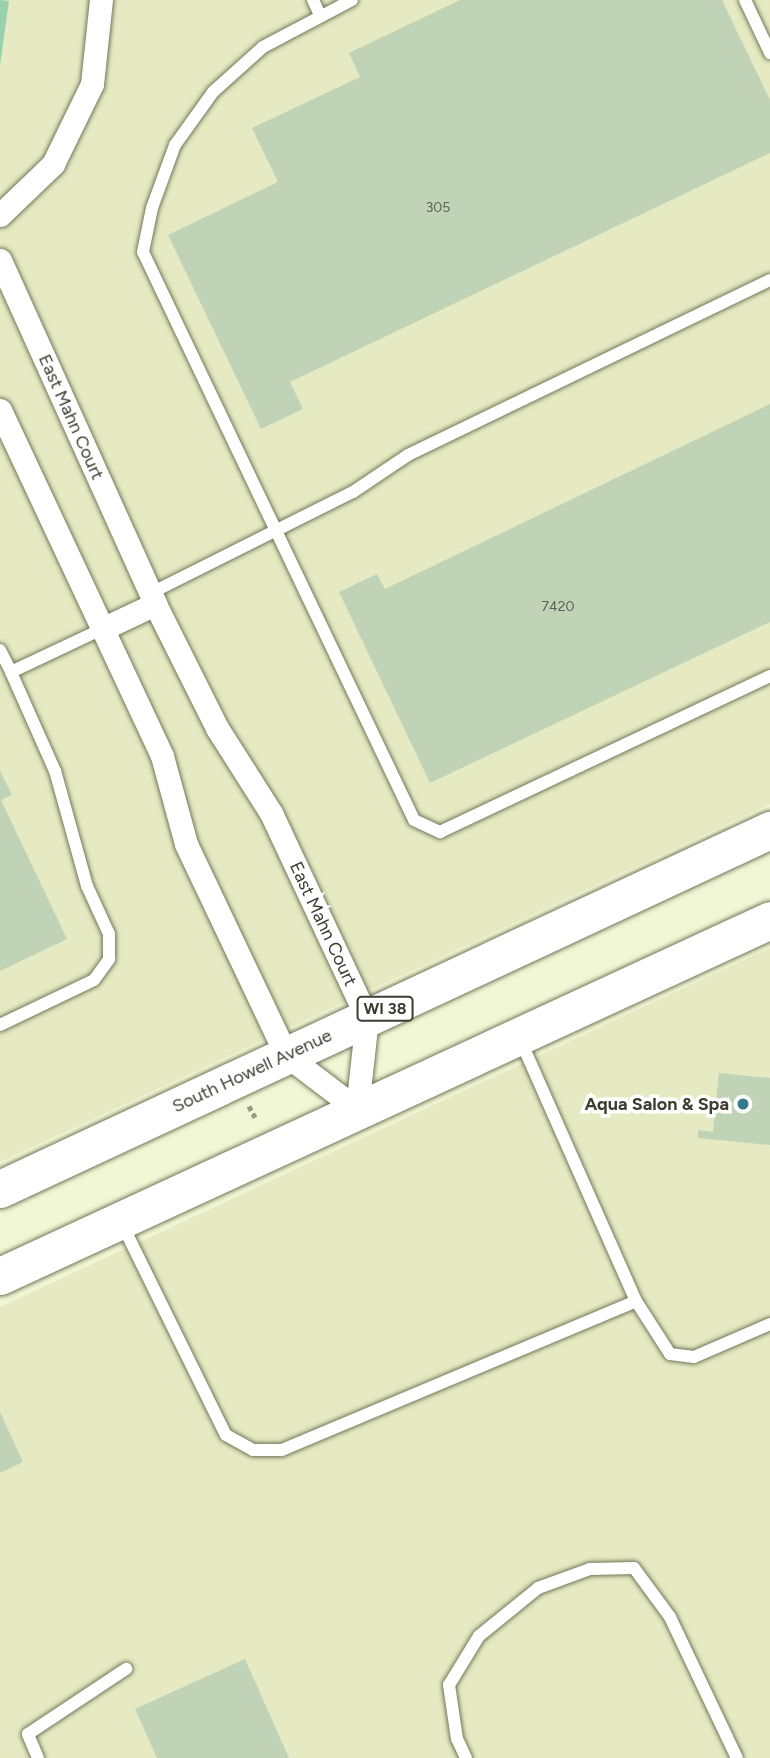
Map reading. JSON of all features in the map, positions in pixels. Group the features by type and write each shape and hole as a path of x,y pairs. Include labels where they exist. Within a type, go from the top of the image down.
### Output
{"main road":[{"name":"South Howell Avenue","path":"0,1189 770,830"},
{"path":"0,1276 357,1108 770,920"}],"street":[{"path":"0,215 52,164 92,84 101,0"},
{"name":"East Mahn Court","path":"0,260 153,598 217,728 271,813 367,1017"},
{"path":"0,410 162,756 186,844 286,1055 357,1108"},
{"path":"102,629 153,598"},
{"path":"357,1108 367,1017"}],"lane":[{"path":"313,0 320,15"},
{"path":"352,0 263,47 214,92 175,145 152,208 143,252 414,820 440,832 770,676"},
{"path":"745,0 770,53"},
{"path":"153,598 276,530 353,492 408,455 770,280"},
{"path":"11,672 102,629"},
{"path":"0,650 55,771 87,886 109,934 109,959 94,979 0,1025"},
{"path":"518,1036 636,1301 670,1354 694,1357 770,1324"},
{"path":"120,1221 226,1435 253,1450 282,1450 636,1301"},
{"path":"466,1758 457,1739 449,1685 479,1636 538,1588 590,1569 634,1569 670,1617 737,1758"},
{"path":"38,1758 28,1734 126,1670"}],"shaded area":[{"path":"0,0 770,0 770,804 0,1162"},
{"path":"0,0 9,1 0,65"},
{"path":"770,948 770,1758 0,1758 0,1307"}],"building":[{"path":"460,0 722,0 770,100 770,153 290,382 303,409 261,429 168,235 278,182 252,128 360,77 349,53"},
{"path":"770,404 770,622 430,783 339,592 377,574 385,589"},
{"path":"0,771 12,795 1,800 67,939 0,971"},
{"name":"Aqua Salon & Spa","path":"719,1073 770,1078 770,1145 698,1138 698,1130 713,1132"},
{"path":"0,1412 23,1462 0,1473"},
{"path":"245,1659 289,1758 157,1758 135,1709"}],"place":[{"name":"Aqua Salon & Spa","path":"743,1104"}]}
